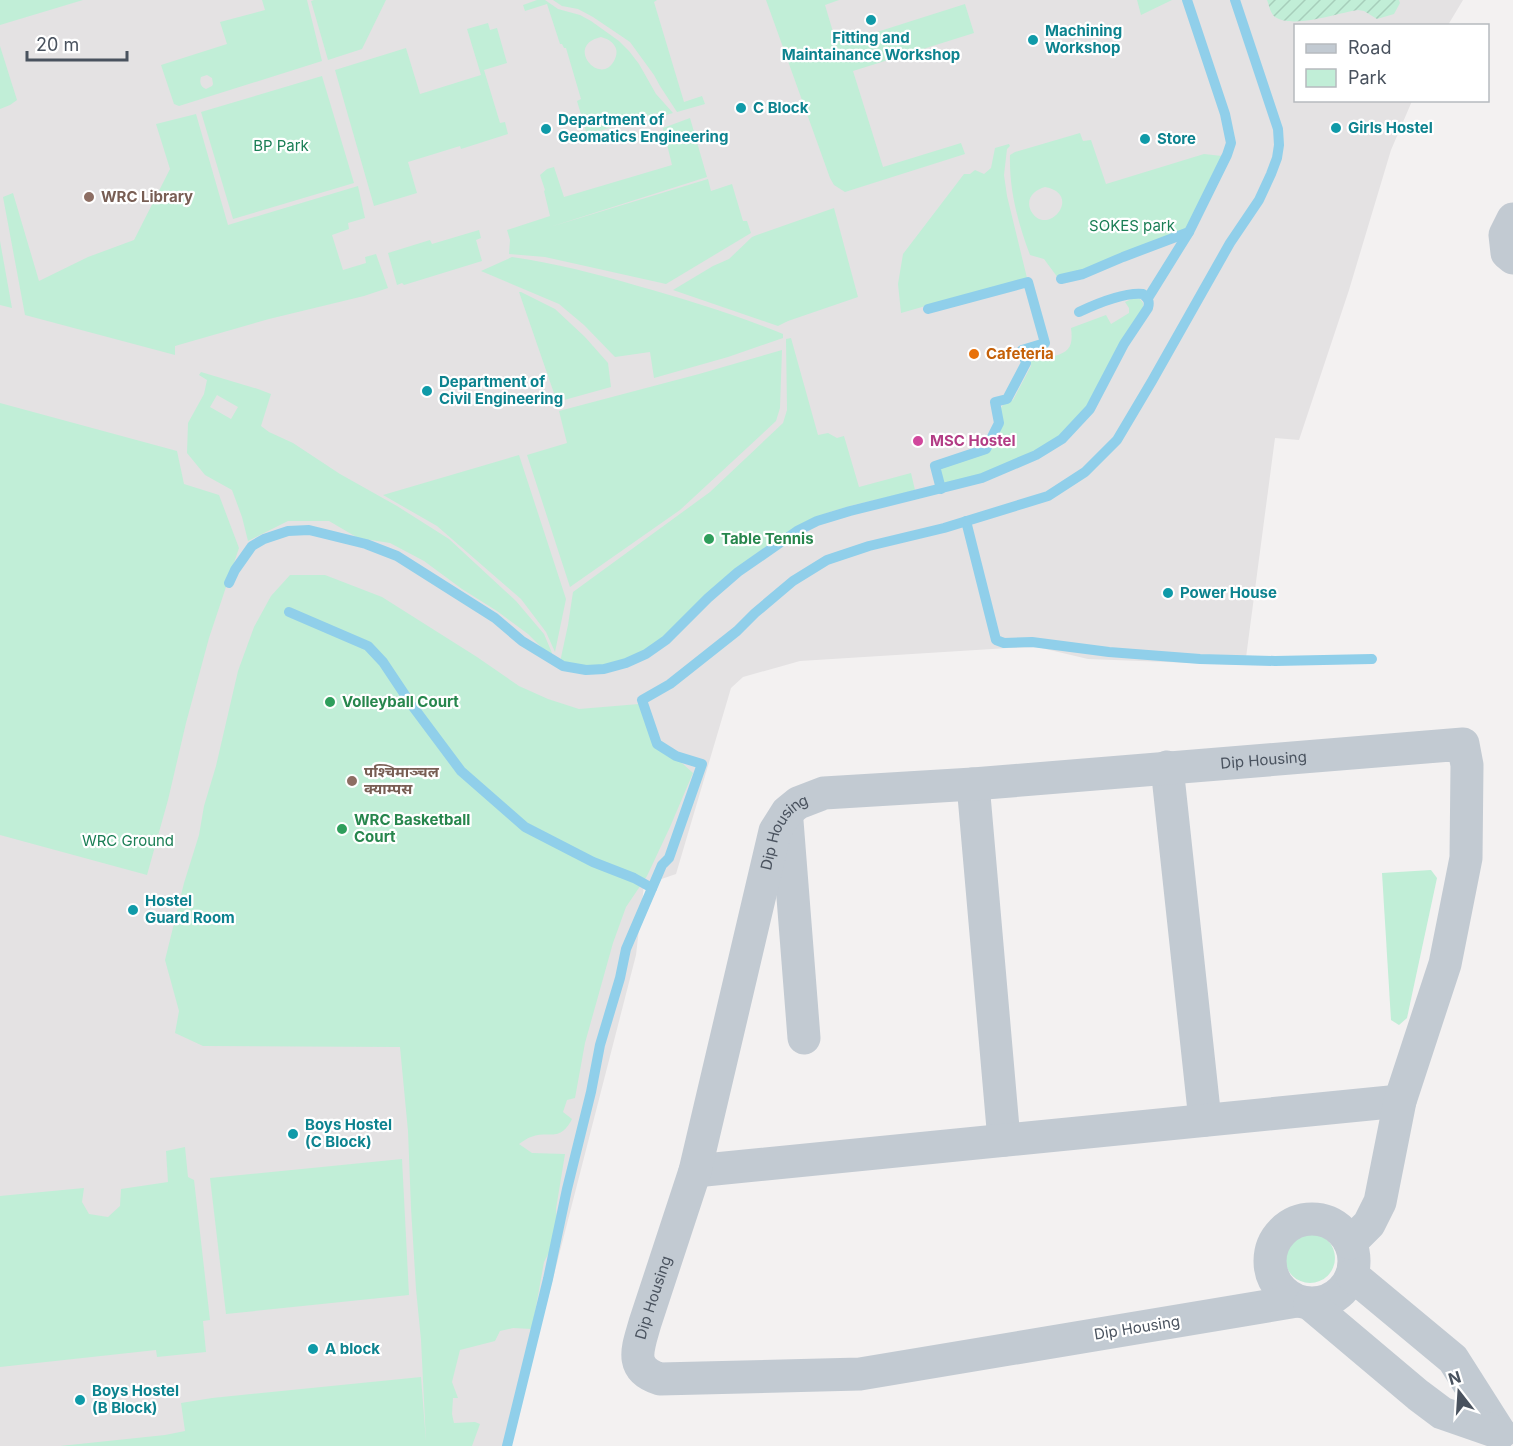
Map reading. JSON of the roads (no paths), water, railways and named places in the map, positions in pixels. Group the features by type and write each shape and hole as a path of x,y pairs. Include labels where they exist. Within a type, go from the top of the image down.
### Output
{"street":[{"path":"1513,219 1505,235 1507,253 1513,258"},
{"name":"Dip Housing","path":"1304,1302 860,1374 660,1379 648,1375 642,1369 638,1358 638,1347 695,1171 775,831 787,812 798,803 824,793 973,784 1463,744 1467,765 1466,858 1445,963 1400,1101 1380,1202 1369,1224 1350,1243"},
{"path":"1167,767 1205,1120"},
{"path":"973,784 1004,1140"},
{"path":"787,812 804,1038"},
{"path":"695,1171 1400,1101"},
{"path":"1304,1302 1324,1302 1336,1296 1346,1287 1352,1275 1354,1262 1353,1249 1347,1237 1338,1227 1314,1218 1301,1219 1290,1224 1280,1232 1272,1244 1269,1258 1270,1272 1276,1284 1286,1295 1304,1302 1442,1413 1506,1431"},
{"path":"1352,1275 1453,1359 1506,1431"},
{"path":"1459,1446 1506,1431"}],"waterway":[{"path":"1148,298 1189,232 1231,143 1225,114 1187,0"},
{"path":"507,1446 548,1279 600,1045 626,949 662,865 669,858 702,764 676,756 657,744 642,700 670,684 737,631 793,581 827,560 869,546 944,528 1048,496 1085,472 1117,440 1230,243 1259,200 1277,158 1278,129 1235,0"},
{"path":"1061,279 1083,274 1189,232"},
{"path":"928,309 1028,282 1045,343 1022,350 1026,363 1007,399 995,402 999,423 986,449 935,466 941,489"},
{"path":"229,583 252,546 264,539 288,531 309,530 366,544 397,556 495,618 522,641 563,666 586,670 604,669 626,663 646,654 666,640 738,572 797,531 817,521 850,511 982,478 1036,455 1062,439 1090,409 1124,344 1148,308 1149,302 1143,294 1127,295 1079,312"},
{"path":"966,521 996,640 1004,643 1032,642 1109,652 1200,659 1275,661 1372,659"},
{"path":"289,612 368,646 383,662 461,771 525,827 593,862 634,878 652,888"}],"place":[{"name":"Fitting and Maintainance Workshop","path":"871,20"},
{"name":"Machining Workshop","path":"1033,40"},
{"name":"C Block","path":"741,108"},
{"name":"Girls Hostel","path":"1336,128"},
{"name":"Department of Geomatics Engineering","path":"546,129"},
{"name":"Store","path":"1145,139"},
{"name":"WRC Library","path":"89,197"},
{"name":"Cafeteria","path":"974,354"},
{"name":"Department of Civil Engineering","path":"427,391"},
{"name":"MSC Hostel","path":"918,441"},
{"name":"Table Tennis","path":"709,539"},
{"name":"Power House","path":"1168,593"},
{"name":"Volleyball Court","path":"330,702"},
{"name":"पश्‍चिमाञ्‍चल क्याम्पस","path":"352,781"},
{"name":"WRC Basketball Court","path":"342,829"},
{"name":"Hostel Guard Room","path":"133,910"},
{"name":"Boys Hostel (C Block)","path":"293,1134"},
{"name":"A block","path":"313,1349"},
{"name":"Boys Hostel (B Block)","path":"80,1400"}],"park label":[{"name":"BP Park","path":"281,146"},
{"name":"SOKES park","path":"1132,226"},
{"name":"WRC Ground","path":"128,841"}]}
